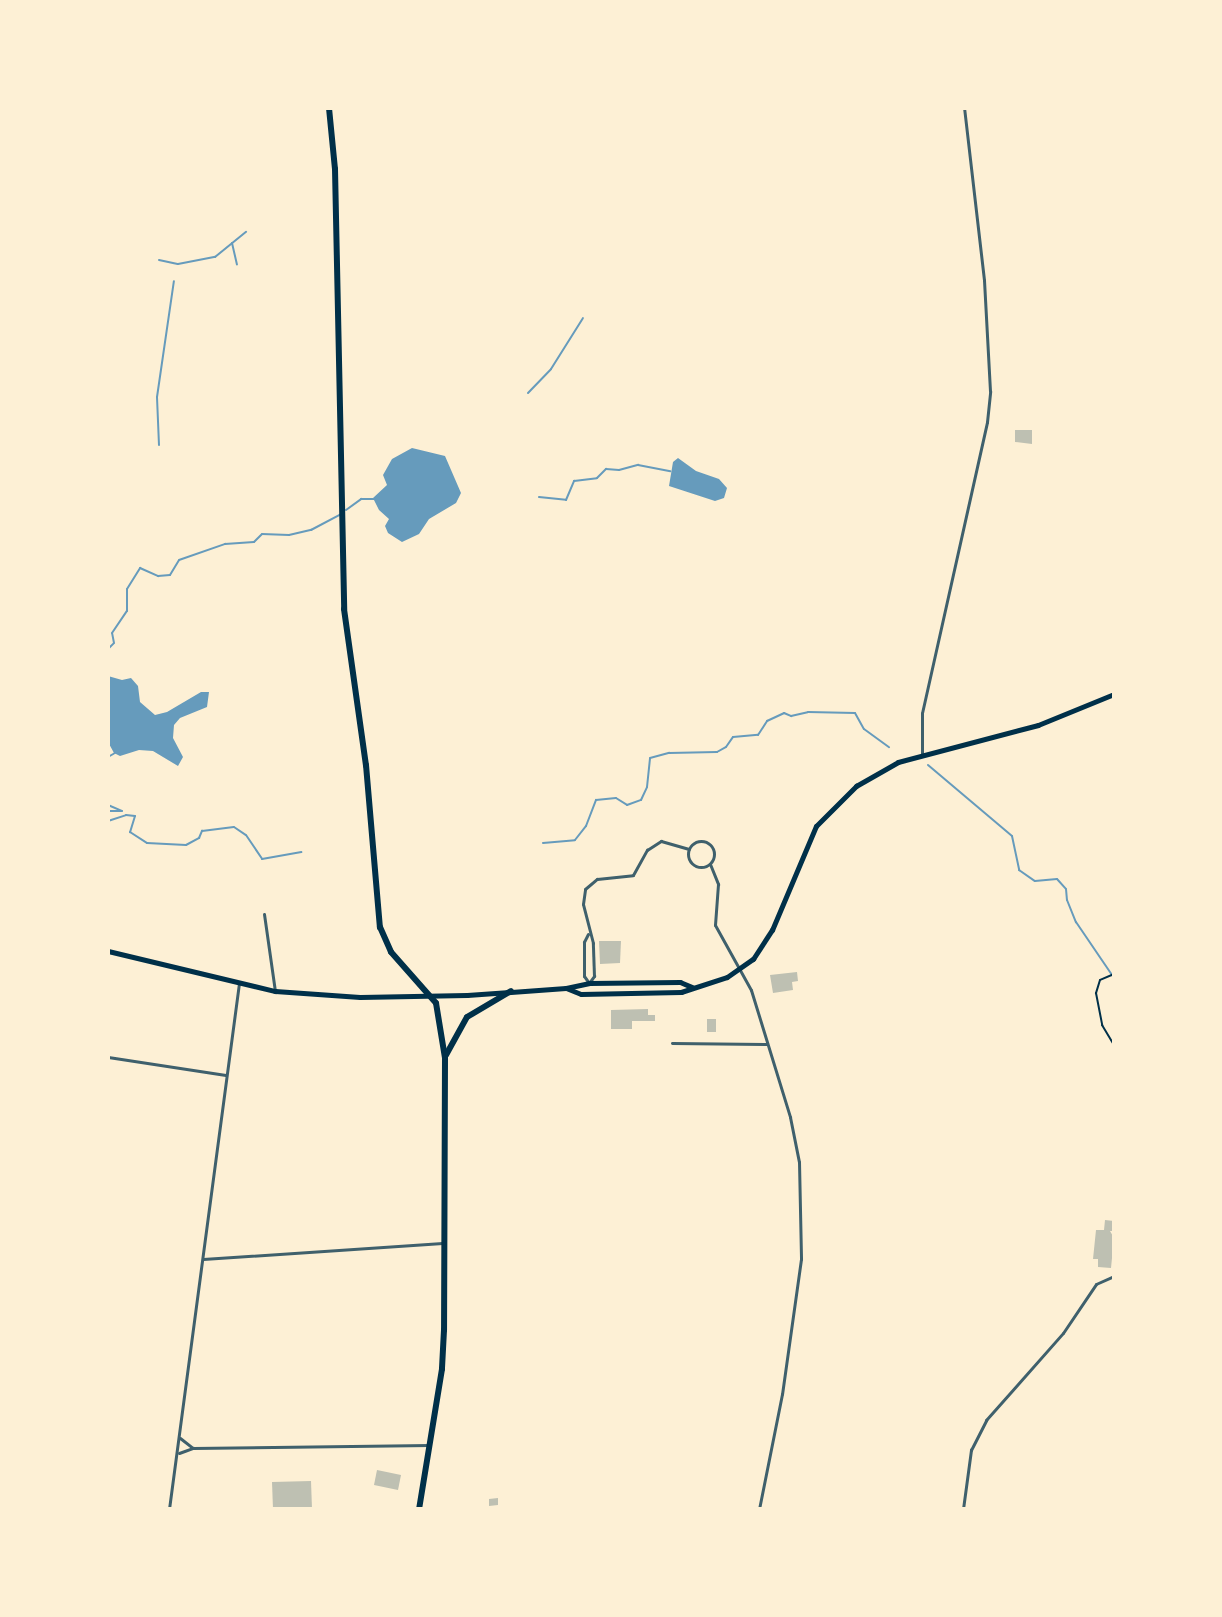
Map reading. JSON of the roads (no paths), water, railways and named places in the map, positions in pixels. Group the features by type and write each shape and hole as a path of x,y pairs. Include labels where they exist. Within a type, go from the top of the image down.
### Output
{"highway":[{"path":"329,108 335,169 344,609 366,765 380,927 391,952 431,996 438,1010 445,1058 446,1243 442,1369 419,1509"},
{"path":"445,1058 467,1017 511,991"}],"main road":[{"path":"566,988 596,994 681,992 709,985 741,970 772,930 805,846 826,813 872,775 922,754 1038,725 1114,694"},
{"path":"108,951 275,991 360,997 566,988 589,983 680,982 692,987"}],"street":[{"path":"922,754 922,713 987,422 990,391 984,280 964,108"},
{"path":"588,933 583,957 584,976 589,983 594,976 593,943 588,933 582,897 588,885 597,879 633,875 647,850 661,841 689,849"},
{"path":"710,864 701,867 693,865 688,857 689,849 695,842 708,843 714,853 710,864 718,884 715,925 751,990 796,1139 801,1259 782,1394 759,1509"},
{"path":"264,914 275,991"},
{"path":"169,1509 239,983"},
{"path":"672,1043 767,1044"},
{"path":"108,1057 226,1075"},
{"path":"203,1259 446,1243"},
{"path":"963,1509 971,1450 986,1420 1063,1333 1096,1284 1114,1276"},
{"path":"179,1438 193,1448"},
{"path":"177,1454 193,1448 430,1445"}],"water":[{"path":"412,448 445,456 461,493 456,503 429,519 419,534 402,542 388,533 385,526 389,519 379,510 373,498 387,485 383,475 392,459"},
{"path":"678,458 696,471 719,479 727,488 724,498 715,501 669,486 673,462"},
{"path":"108,676 122,680 131,678 138,686 140,702 155,715 167,712 201,692 209,692 207,707 180,718 174,725 173,738 183,757 178,766 153,751 139,750 120,756 114,753 108,742"}],"waterway":[{"path":"159,260 178,264 215,257 246,232"},
{"path":"232,243 237,264"},
{"path":"159,445 157,397 174,281"},
{"path":"528,393 551,369 583,318"},
{"path":"539,497 566,500 574,481 597,478 606,469 619,470 638,465 670,471"},
{"path":"346,510 361,499 375,499"},
{"path":"108,649 114,643 112,633 127,611 127,589 140,568 158,576 170,575 179,560 225,544 254,542 262,534 289,535 311,530 341,514"},
{"path":"543,843 575,840 586,826 596,800 616,798 627,805 641,800 647,787 650,758 669,753 717,752 726,747 733,737 758,735 767,721 784,713 791,716 808,712 855,713 864,729 889,747"},
{"path":"108,757 115,753"},
{"path":"928,765 1012,836 1019,870 1035,881 1057,879 1066,889 1076,922 1114,978"},
{"path":"108,805 122,811 108,811"},
{"path":"108,821 126,815 135,816 130,832 147,843 186,845 199,838 202,831 234,827 246,835 262,859 301,852"}]}
